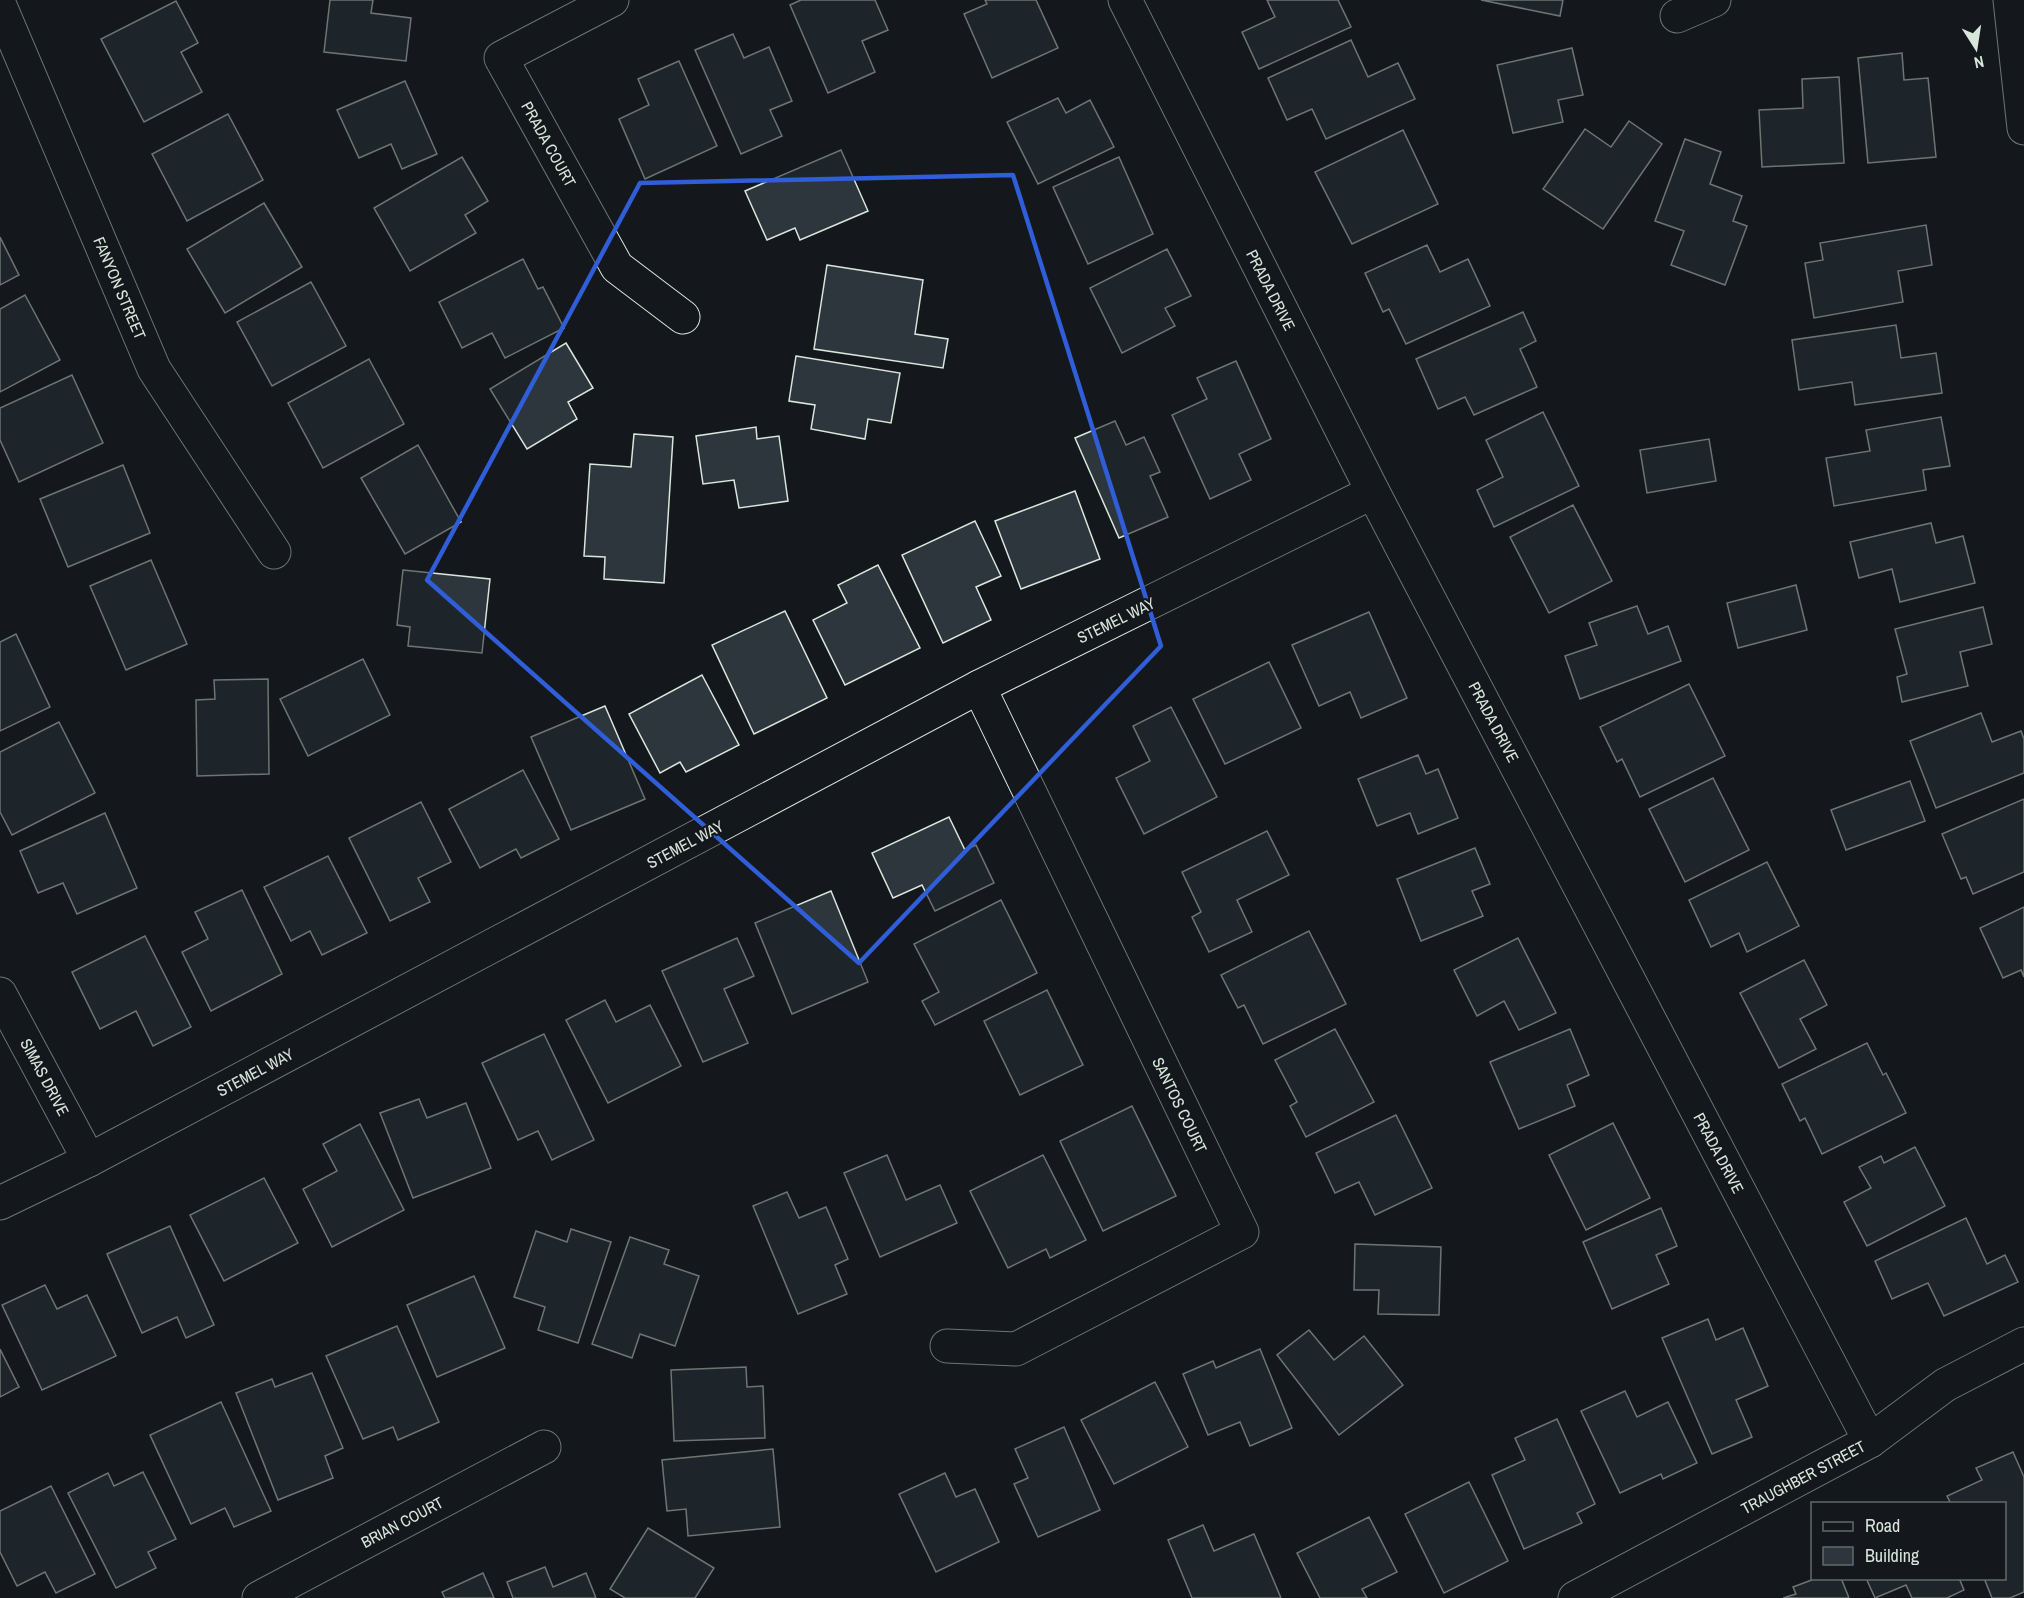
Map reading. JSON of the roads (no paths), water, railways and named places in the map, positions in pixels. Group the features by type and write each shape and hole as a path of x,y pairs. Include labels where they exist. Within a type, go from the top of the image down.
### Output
{"street":[{"name":"PRADA COURT","path":"612,0 501,58 617,267 683,317"},
{"name":"PRADA DRIVE","path":"1125,0 1373,492 1870,1441"},
{"path":"1677,16 1714,0"},
{"path":"2010,0 2024,128"},
{"name":"FANYON STREET","path":"0,6 154,369 274,552"},
{"name":"STEMEL WAY","path":"0,1203 89,1160 979,687 1373,492"},
{"name":"SANTOS COURT","path":"947,1346 1016,1349 1242,1233 979,687"},
{"name":"SIMAS DRIVE","path":"0,994 89,1160"},
{"name":"TRAUGHBER STREET","path":"1575,1598 1870,1441 1945,1385 2024,1344"},
{"name":"BRIAN COURT","path":"259,1598 544,1447"}]}
